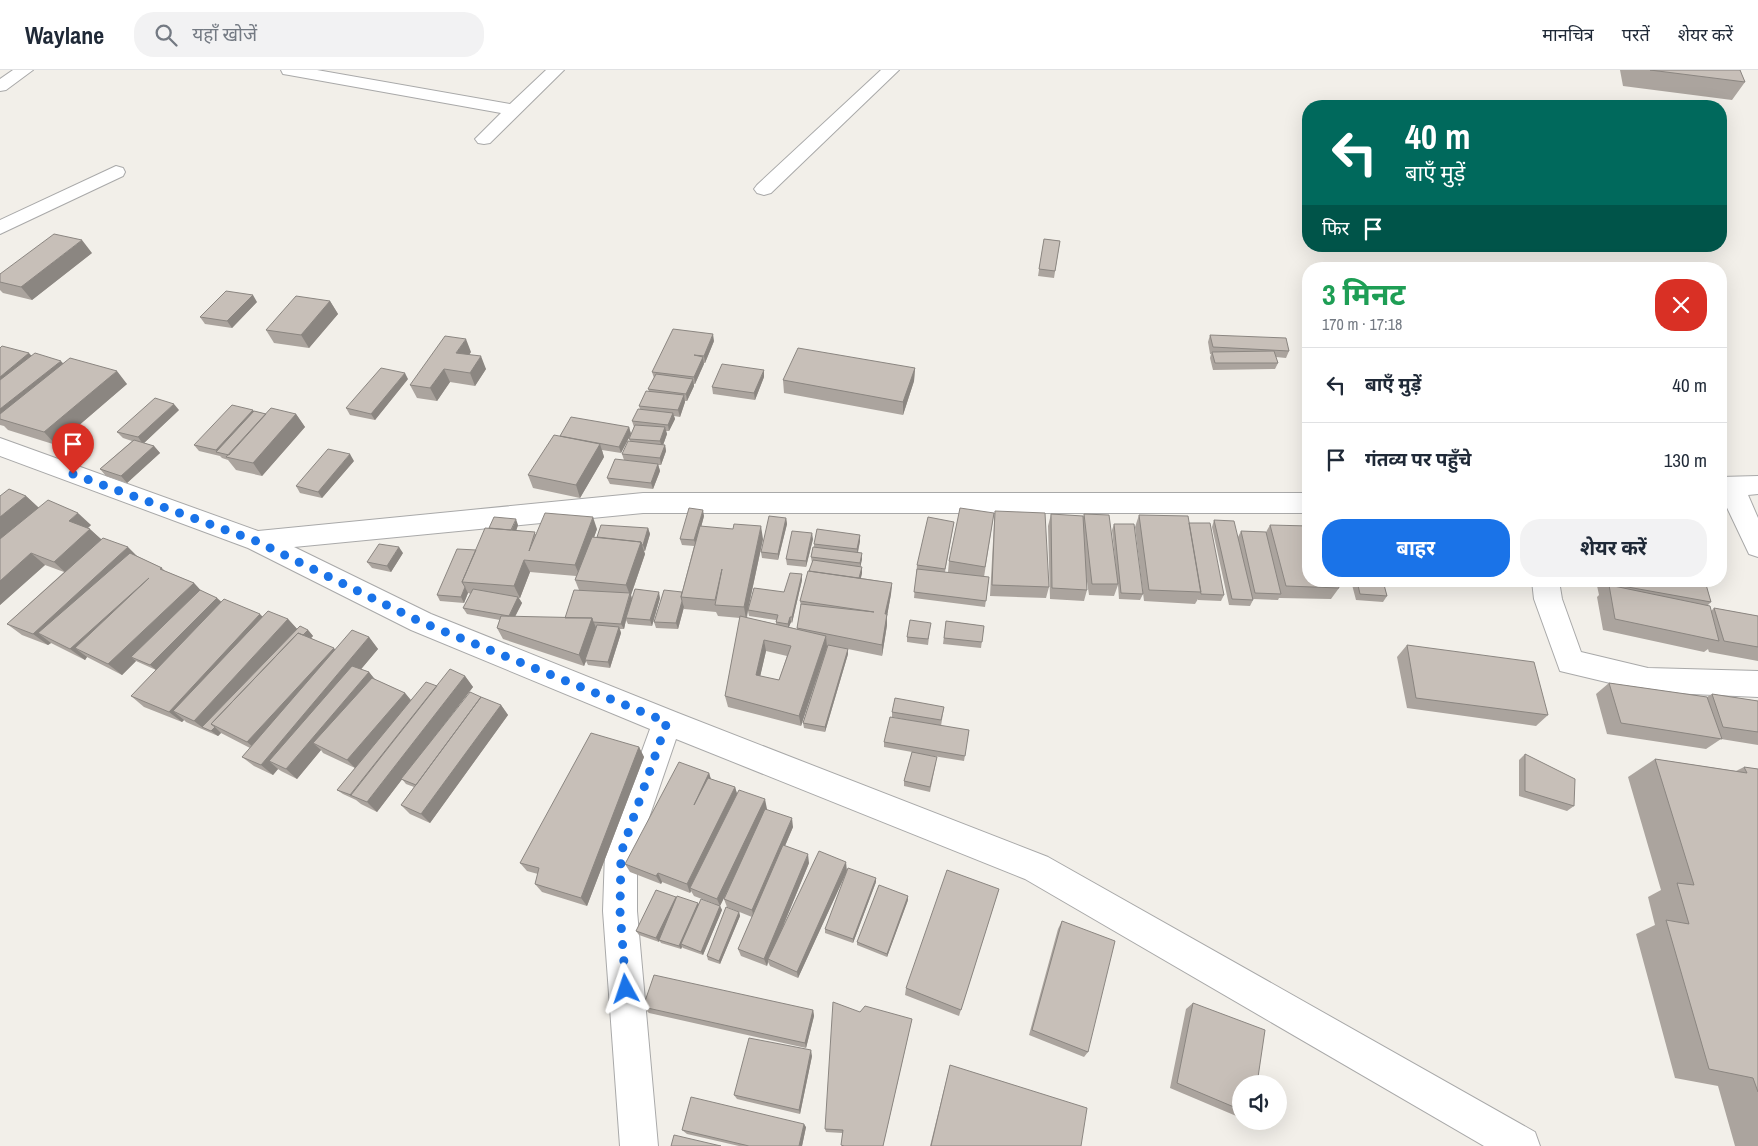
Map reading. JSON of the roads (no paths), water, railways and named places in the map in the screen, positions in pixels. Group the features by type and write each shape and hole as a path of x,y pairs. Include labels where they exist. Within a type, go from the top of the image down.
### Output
{"street":[{"path":"0,86 25,70"},
{"path":"289,70 324,73 514,110"},
{"path":"484,139 556,70"},
{"path":"764,188 891,70"},
{"path":"0,228 116,172"},
{"path":"0,447 256,541 421,622 1036,868 1521,1146"},
{"path":"1727,485 1758,485"},
{"path":"1727,487 1758,546"},
{"path":"256,541 644,503 1302,503"},
{"path":"1545,587 1570,662 1648,680 1758,684"},
{"path":"639,1146 620,911 621,853 667,722"}]}
